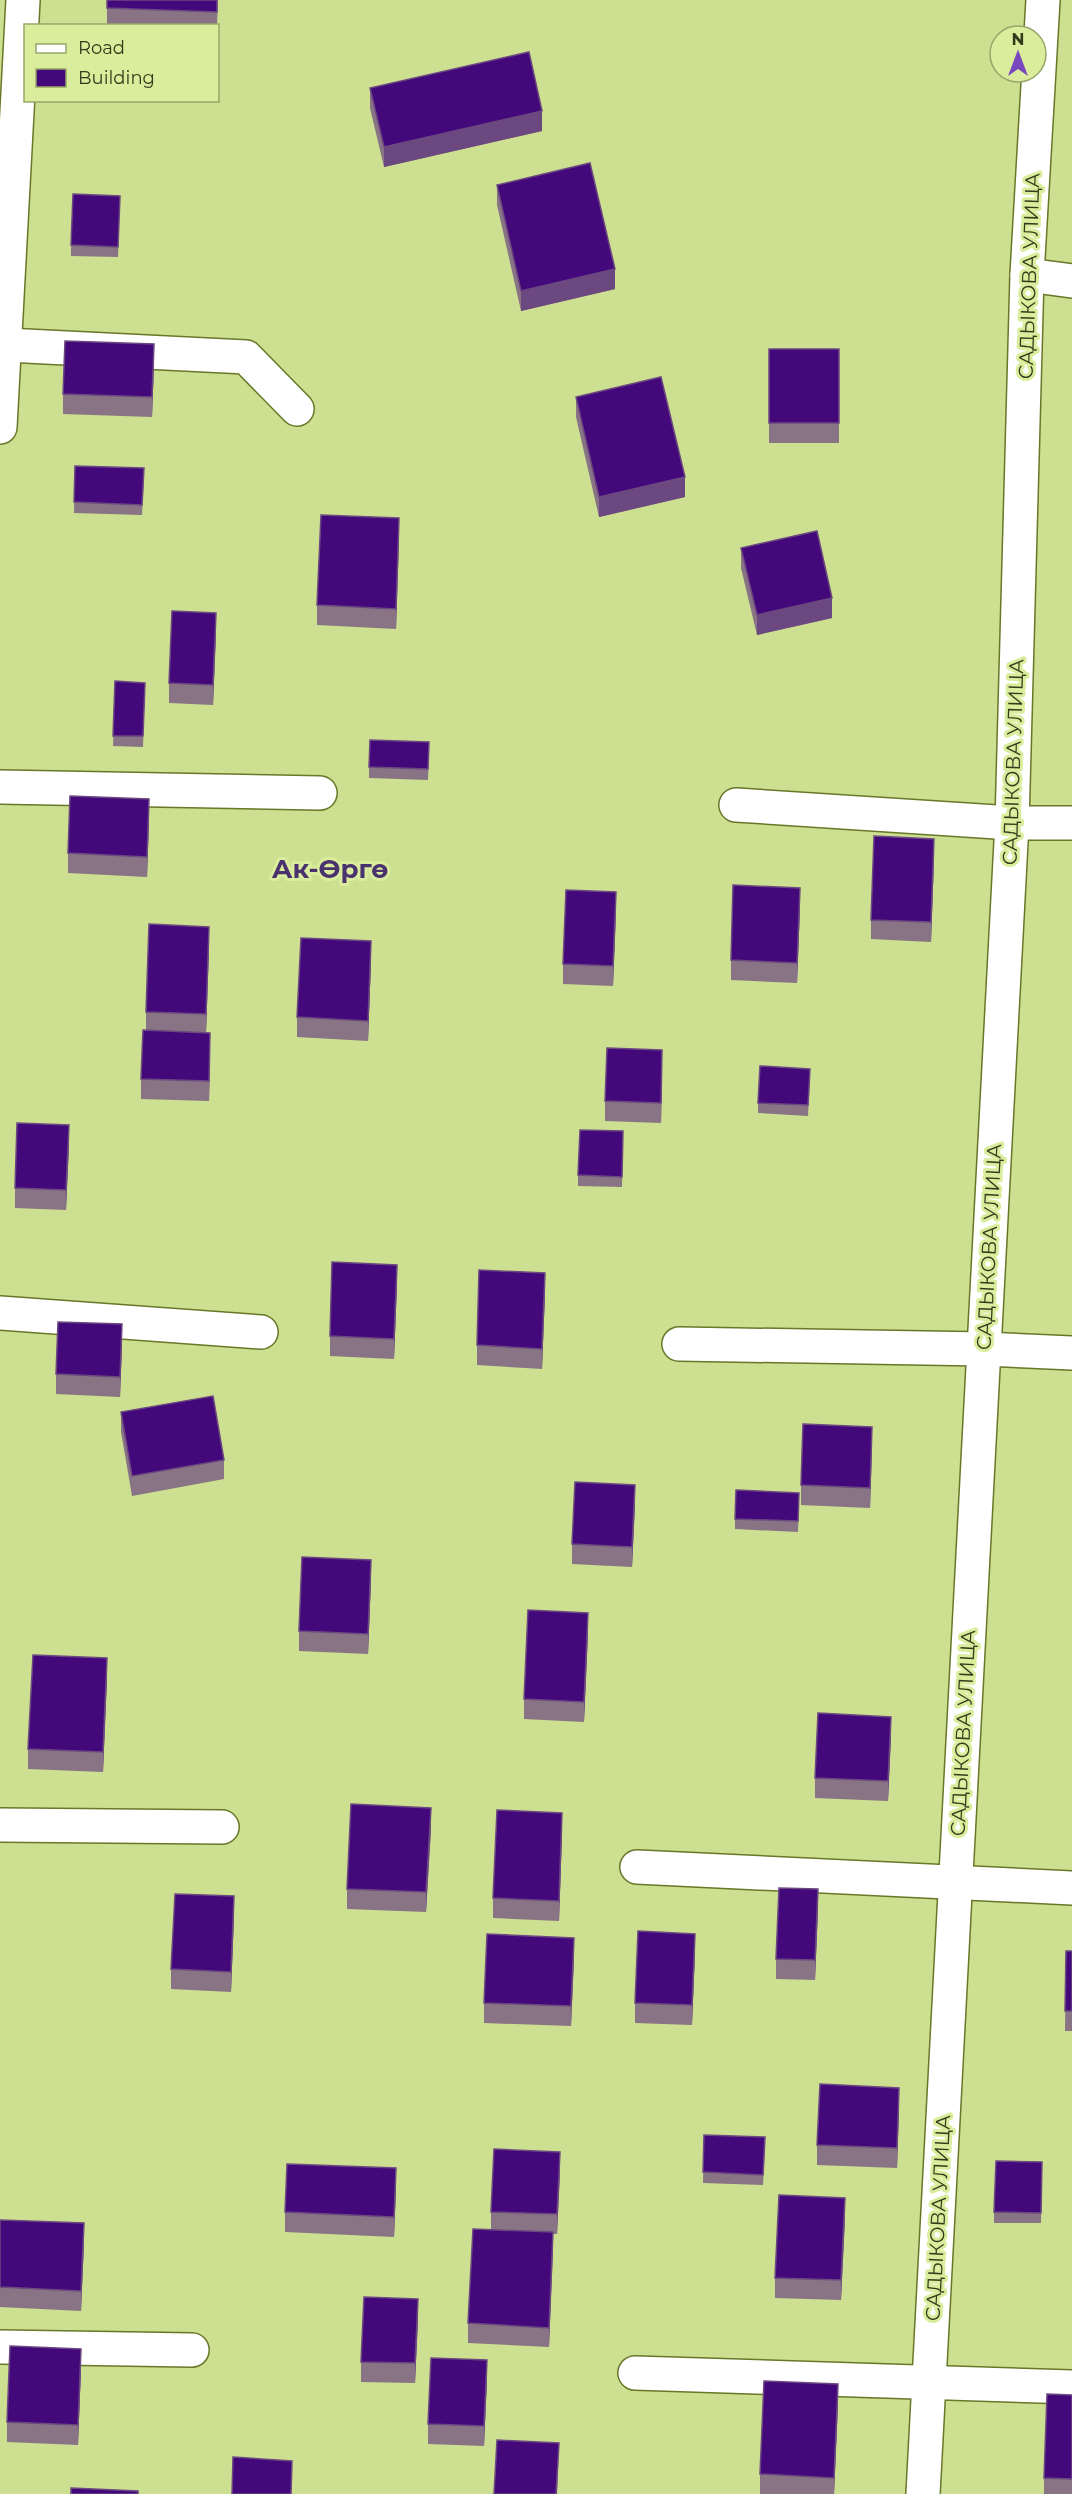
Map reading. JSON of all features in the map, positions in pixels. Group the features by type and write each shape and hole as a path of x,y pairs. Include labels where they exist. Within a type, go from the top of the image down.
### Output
{"street":[{"path":"0,427 6,345 5,272 22,0"},
{"name":"САДЫКОВА УЛИЦА","path":"923,2494 1012,823 1027,275 1043,0"},
{"path":"1027,275 1072,281"},
{"path":"6,345 246,357 297,409"},
{"path":"0,787 320,793"},
{"path":"736,805 1012,823 1072,823"},
{"path":"0,1313 261,1332"},
{"path":"679,1344 984,1349 1072,1353"},
{"path":"0,1825 222,1827"},
{"path":"637,1867 1072,1888"},
{"path":"0,2347 192,2350"},
{"path":"635,2373 1072,2387"}],"building":[{"path":"107,0 217,0 217,12 107,8"},
{"path":"529,52 542,111 384,147 370,88"},
{"path":"590,163 615,269 521,291 497,185"},
{"path":"73,194 120,196 118,247 71,245"},
{"path":"65,341 154,344 152,397 63,394"},
{"path":"769,349 839,349 839,423 769,423"},
{"path":"661,377 685,477 599,497 576,397"},
{"path":"75,466 144,468 142,505 74,502"},
{"path":"321,515 399,518 396,609 317,605"},
{"path":"817,531 832,598 757,615 741,548"},
{"path":"172,611 216,613 213,685 169,683"},
{"path":"115,681 145,683 143,736 113,736"},
{"path":"370,740 429,742 428,769 369,767"},
{"path":"70,796 149,799 147,857 68,853"},
{"path":"874,836 934,839 931,922 871,920"},
{"path":"733,885 800,888 797,963 731,960"},
{"path":"566,890 616,892 613,966 563,964"},
{"path":"149,924 209,927 206,1014 146,1012"},
{"path":"301,938 371,941 368,1021 297,1017"},
{"path":"143,1030 210,1033 209,1081 141,1079"},
{"path":"607,1048 662,1050 661,1103 605,1101"},
{"path":"760,1066 810,1069 808,1105 758,1103"},
{"path":"17,1123 69,1125 66,1190 15,1188"},
{"path":"580,1130 623,1131 622,1177 578,1175"},
{"path":"332,1262 397,1265 394,1339 330,1336"},
{"path":"479,1270 545,1273 542,1349 477,1345"},
{"path":"58,1322 122,1324 120,1377 56,1374"},
{"path":"213,1396 224,1460 132,1476 121,1412"},
{"path":"803,1424 872,1427 870,1488 801,1485"},
{"path":"575,1482 635,1485 632,1547 572,1544"},
{"path":"736,1490 799,1493 798,1521 735,1519"},
{"path":"302,1557 371,1560 368,1634 299,1631"},
{"path":"528,1610 588,1613 584,1702 524,1699"},
{"path":"33,1655 107,1658 103,1752 28,1749"},
{"path":"818,1713 891,1717 888,1781 815,1778"},
{"path":"351,1804 431,1808 426,1892 347,1889"},
{"path":"497,1810 562,1813 559,1901 493,1898"},
{"path":"779,1888 818,1889 815,1960 776,1959"},
{"path":"175,1894 234,1896 231,1972 171,1969"},
{"path":"638,1931 695,1934 692,2005 635,2003"},
{"path":"487,1934 574,1938 571,2006 484,2003"},
{"path":"1066,1951 1072,1951 1072,2011 1065,2011"},
{"path":"820,2084 899,2088 897,2148 817,2145"},
{"path":"704,2135 765,2137 763,2175 703,2172"},
{"path":"494,2149 560,2152 557,2214 491,2212"},
{"path":"996,2161 1042,2162 1041,2213 994,2212"},
{"path":"287,2164 396,2168 394,2217 285,2212"},
{"path":"779,2195 845,2198 841,2280 775,2278"},
{"path":"0,2220 84,2223 81,2291 0,2287"},
{"path":"473,2229 553,2232 549,2328 468,2323"},
{"path":"364,2297 418,2299 415,2363 361,2362"},
{"path":"10,2346 81,2349 78,2425 7,2422"},
{"path":"431,2358 487,2360 484,2426 428,2424"},
{"path":"764,2381 838,2384 834,2478 760,2474"},
{"path":"1047,2394 1072,2395 1072,2479 1044,2478"},
{"path":"497,2440 559,2443 556,2494 494,2494"},
{"path":"233,2457 292,2461 291,2494 232,2494"},
{"path":"71,2488 138,2491 138,2494 71,2494"}],"district":[{"name":"Ак-Өргө","path":"330,869"}]}
